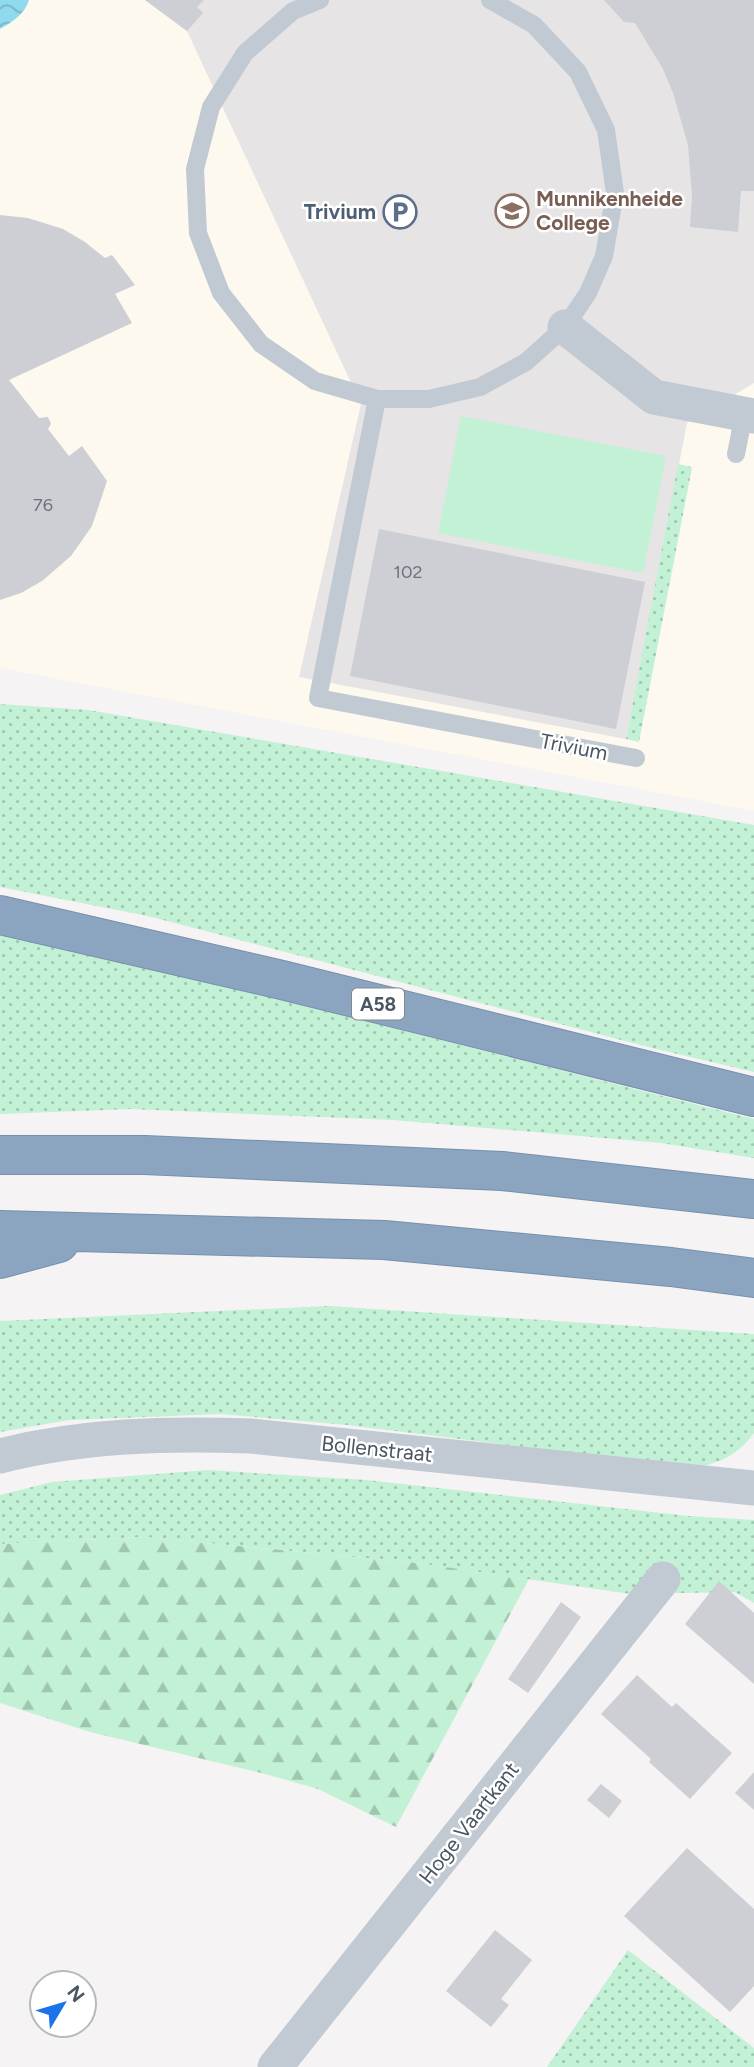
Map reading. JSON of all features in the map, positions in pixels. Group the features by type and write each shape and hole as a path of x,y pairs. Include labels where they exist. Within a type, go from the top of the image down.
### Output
{"highway":[{"name":"A58","path":"0,915 282,980 754,1097"},
{"path":"0,1155 145,1155 502,1171 754,1199"},
{"path":"0,1230 384,1240 671,1267 754,1278"},
{"path":"0,1259 99,1232"}],"street":[{"path":"565,327 654,397 749,415"},
{"name":"Bollenstraat","path":"0,1456 83,1440 136,1436 239,1436 754,1489"},
{"name":"Hoge Vaartkant","path":"275,2067 663,1579"}],"lane":[{"path":"320,0 293,11 245,53 211,107 195,169 198,233 221,293 261,344 315,380 377,399 429,399 480,387 526,362 565,327 588,293 604,256 615,193 606,130 578,72 534,25 490,0"},
{"name":"Trivium","path":"377,399 318,698 636,758"},
{"path":"736,454 749,415"}],"shaded area":[{"name":"Trivium","path":"0,0 754,0 754,811 0,668"},
{"name":"Munnikenheide College","path":"145,0 754,0 754,383 687,423 626,739 299,677 361,404 187,31"}],"green space":[{"path":"461,416 666,456 643,573 438,533"},
{"path":"678,464 692,467 639,742 626,739"},
{"path":"0,704 88,710 754,825 754,1072 648,1047 148,916 0,887"},
{"path":"0,929 754,1119 754,1158 661,1143 393,1120 131,1109 0,1114"},
{"path":"329,1306 754,1334 754,1433 727,1457 692,1468 347,1425 220,1414 69,1420 0,1432 0,1321"},
{"path":"208,1470 367,1480 688,1516 754,1520 754,1603 735,1592 631,1594 417,1563 144,1537 0,1544 0,1495 52,1482"},
{"path":"144,1537 417,1563 529,1579 396,1827 318,1789 90,1732 0,1703 0,1544"},
{"path":"628,1950 754,2048 754,2067 547,2067"}],"water":[{"path":"0,0 29,0 21,13 0,29"}],"building":[{"path":"145,0 204,0 197,7 203,13 187,31"},
{"path":"604,0 754,0 754,191 741,191 738,232 690,227 692,197 688,145 673,93 663,69 635,23 624,22"},
{"path":"0,215 28,218 63,229 105,258 112,255 135,285 115,294 132,323 9,380 39,418 48,417 51,424 48,429 69,456 82,446 107,481 92,526 71,556 42,581 21,593 0,600"},
{"path":"379,529 645,582 616,729 350,676"},
{"path":"719,1581 754,1613 754,1684 685,1624"},
{"path":"561,1602 581,1617 528,1693 508,1679"},
{"path":"637,1675 672,1707 676,1703 732,1753 690,1799 601,1714"},
{"path":"754,1772 754,1810 735,1793"},
{"path":"601,1784 622,1801 609,1818 587,1800"},
{"path":"687,1848 754,1909 754,1986 730,2012 624,1916"},
{"path":"495,1930 532,1960 501,1999 509,2005 491,2027 446,1991"}],"place":[{"name":"Munnikenheide College","path":"512,211"},
{"name":"Trivium","path":"400,212"}]}
